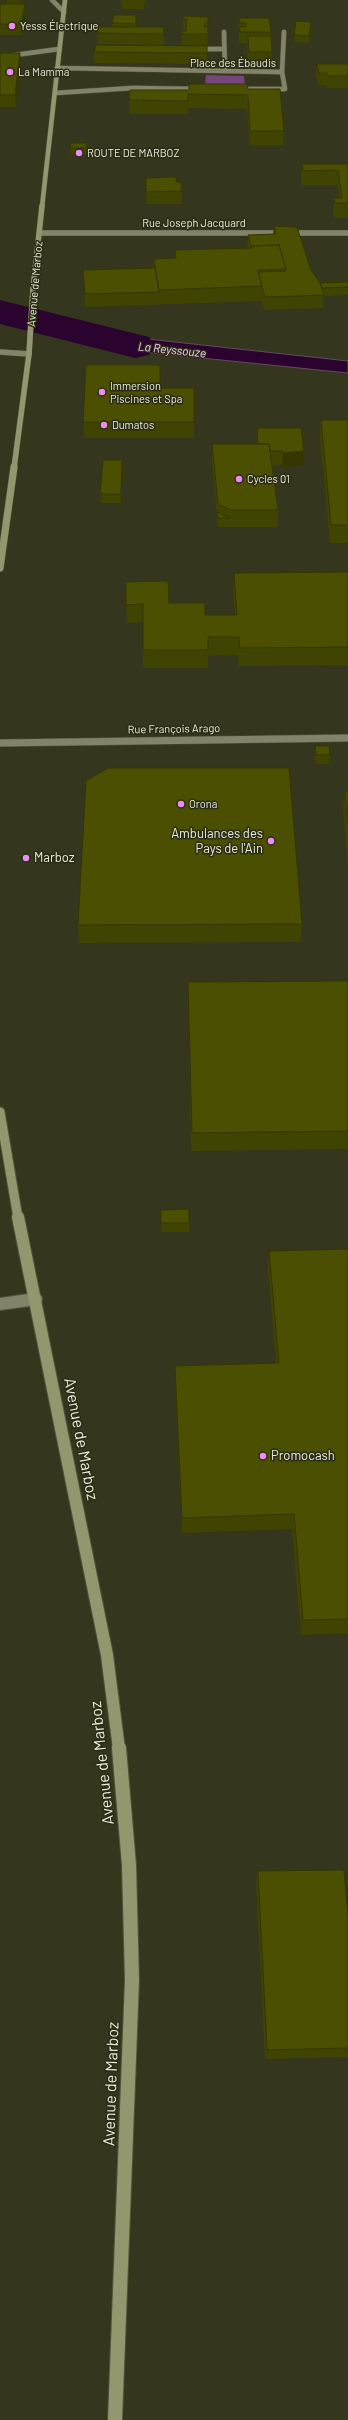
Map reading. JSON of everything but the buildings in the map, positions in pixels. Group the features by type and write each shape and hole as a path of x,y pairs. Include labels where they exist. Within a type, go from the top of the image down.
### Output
{"main road":[{"name":"Avenue de Marboz","path":"0,568 0,551 30,354 33,289 65,0"},
{"name":"Avenue de Marboz","path":"0,1112 21,1233 36,1299 107,1655 121,1762 129,1865 132,1980 115,2420"}],"street":[{"path":"52,0 64,12"},
{"path":"224,32 225,71"},
{"path":"282,72 284,32"},
{"path":"0,57 59,49"},
{"path":"187,49 224,49"},
{"name":"Place des Ébaudis","path":"57,68 282,72 285,89 232,89"},
{"name":"Place des Ébaudis","path":"55,93 209,89"},
{"name":"Rue Joseph Jacquard","path":"40,233 348,233"},
{"path":"0,352 30,354"},
{"name":"Rue François Arago","path":"0,743 348,738"},
{"path":"0,1304 36,1299"}],"shaded area":[{"path":"206,75 244,76 245,85 205,85"}],"water":[{"path":"38,318 120,336 348,361 348,373 143,352 40,330"}],"waterway":[{"name":"La Reyssouze","path":"0,312 135,346"}],"place":[{"name":"Yesss Électrique","path":"12,26"},
{"name":"La Mamma","path":"10,72"},
{"name":"ROUTE DE MARBOZ","path":"79,153"},
{"name":"Immersion Piscines et Spa","path":"102,392"},
{"name":"Dumatos","path":"104,425"},
{"name":"Cycles 01","path":"239,479"},
{"name":"Orona","path":"181,804"},
{"name":"Ambulances des Pays de l'Ain","path":"271,841"},
{"name":"Marboz","path":"26,858"},
{"name":"Promocash","path":"263,1456"}]}
